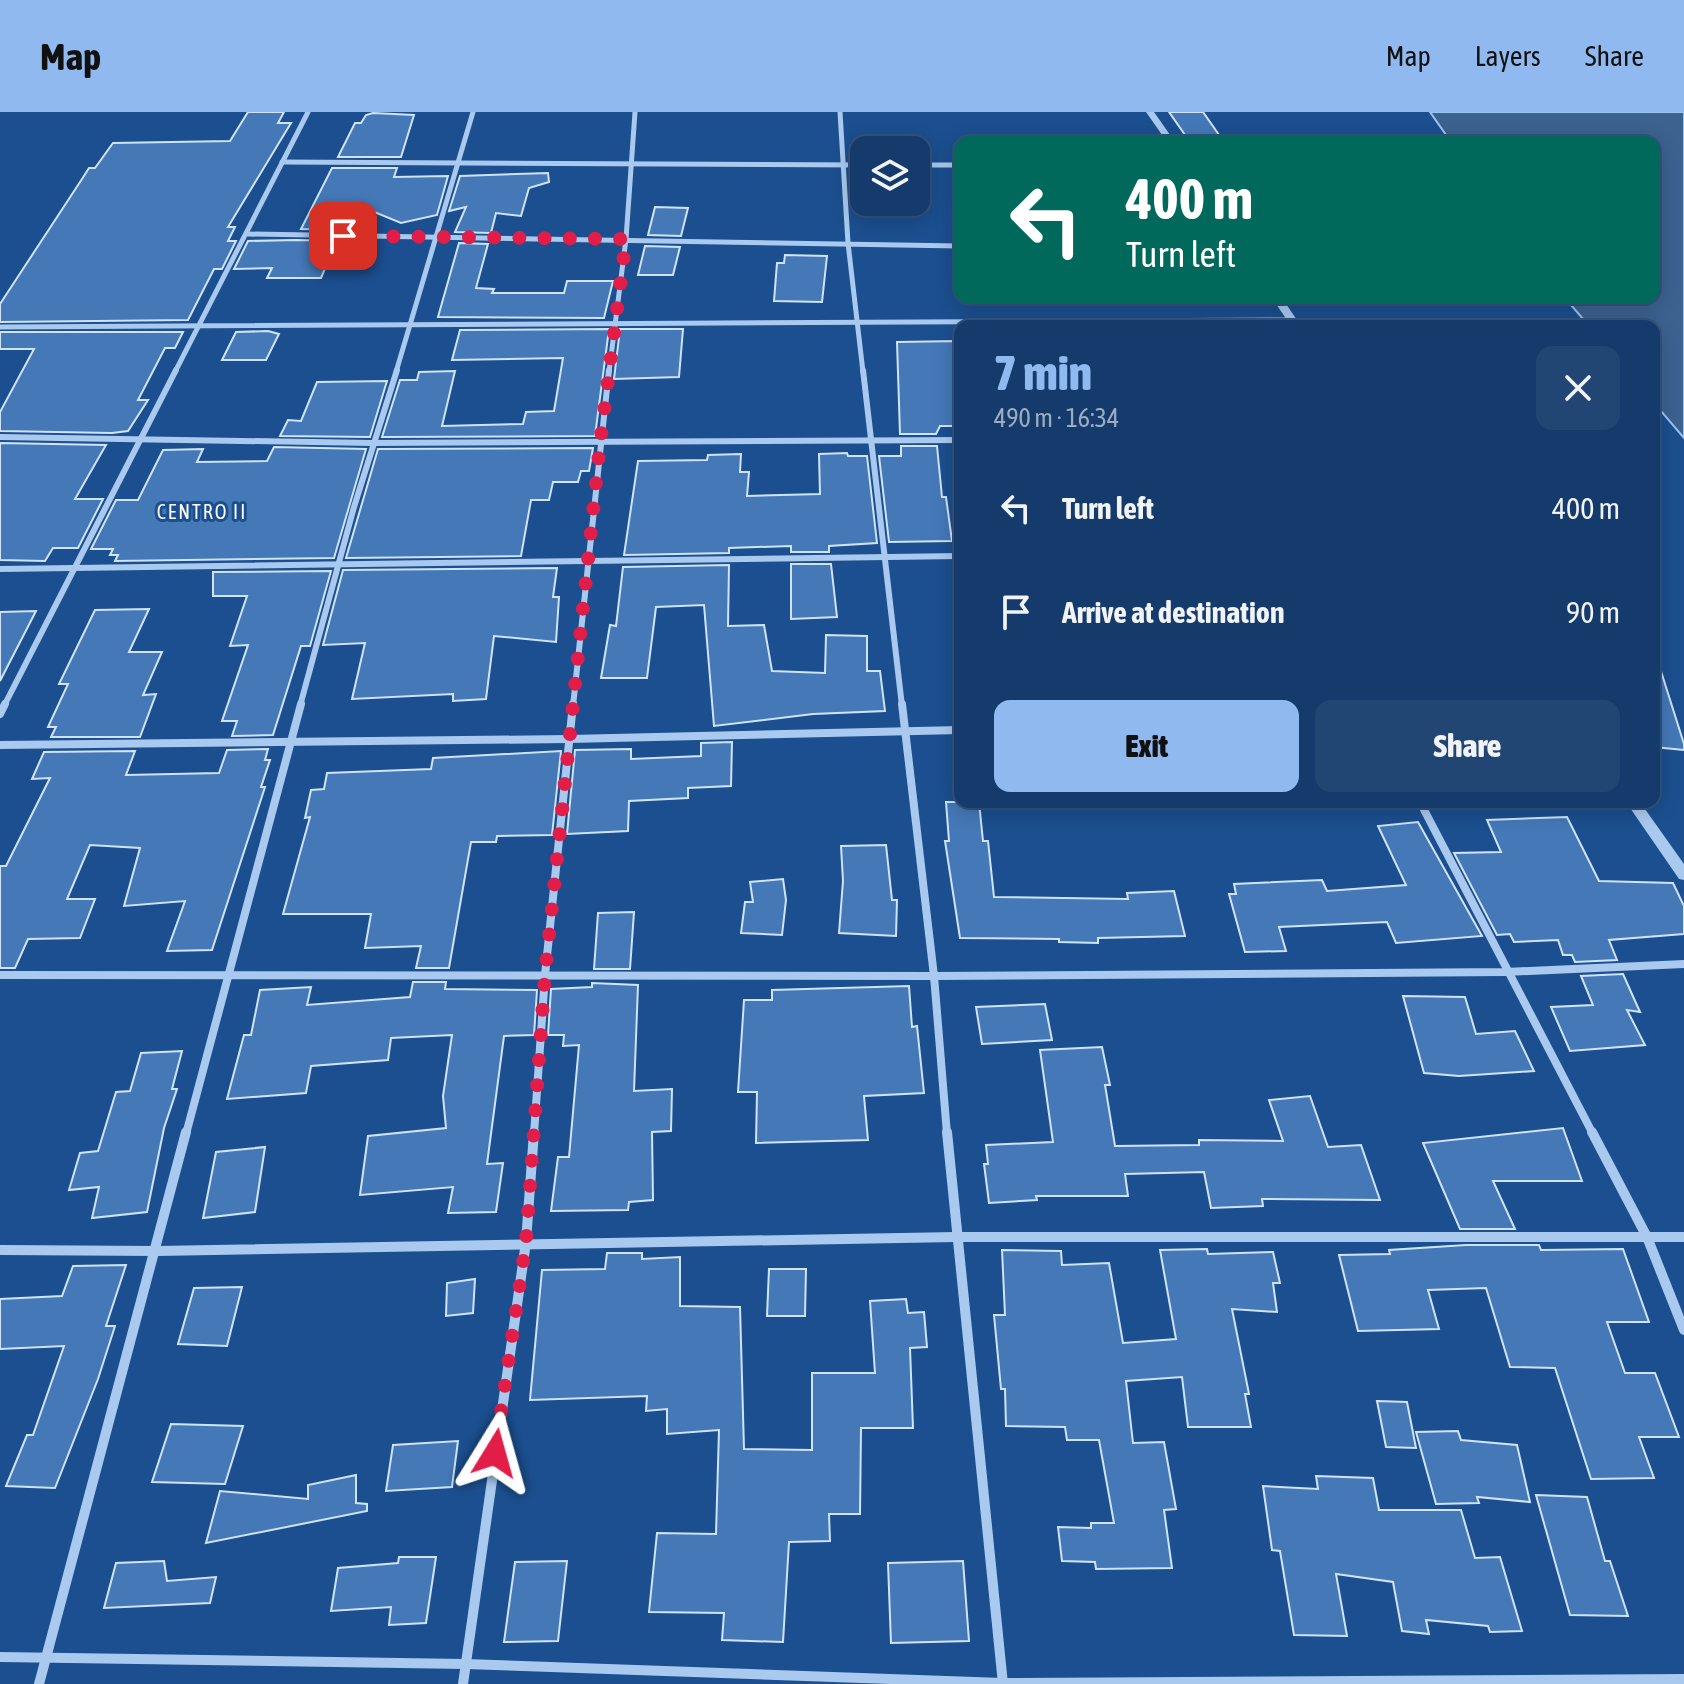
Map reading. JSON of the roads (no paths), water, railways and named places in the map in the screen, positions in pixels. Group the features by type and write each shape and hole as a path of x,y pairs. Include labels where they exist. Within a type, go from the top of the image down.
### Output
{"street":[{"path":"0,714 139,437 248,234 308,112"},
{"path":"39,1684 338,564 372,443 460,164 473,112"},
{"path":"463,1684 526,1242 545,975 587,559 626,239 635,112"},
{"path":"840,112 848,243 860,320 870,440 934,976 956,1237 1003,1683"},
{"path":"1150,112 1167,136"},
{"path":"282,162 850,165"},
{"path":"930,165 954,165"},
{"path":"248,234 954,246"},
{"path":"0,327 954,321"},
{"path":"0,437 600,444 954,440"},
{"path":"0,569 954,556"},
{"path":"0,745 569,739 954,730"},
{"path":"1423,808 1647,1237 1684,1330"},
{"path":"1637,808 1684,875"},
{"path":"0,975 934,976 1506,972 1684,964"},
{"path":"0,1250 157,1251 526,1242 956,1237 1684,1237"},
{"path":"0,1657 465,1664 1003,1683 1684,1679"}],"water":[{"path":"1430,112 1684,112 1684,438 1660,410 1660,320 1584,320 1570,304 1660,304 1660,136 1447,136"}],"district":[{"name":"CENTRO II","path":"202,511"}]}
